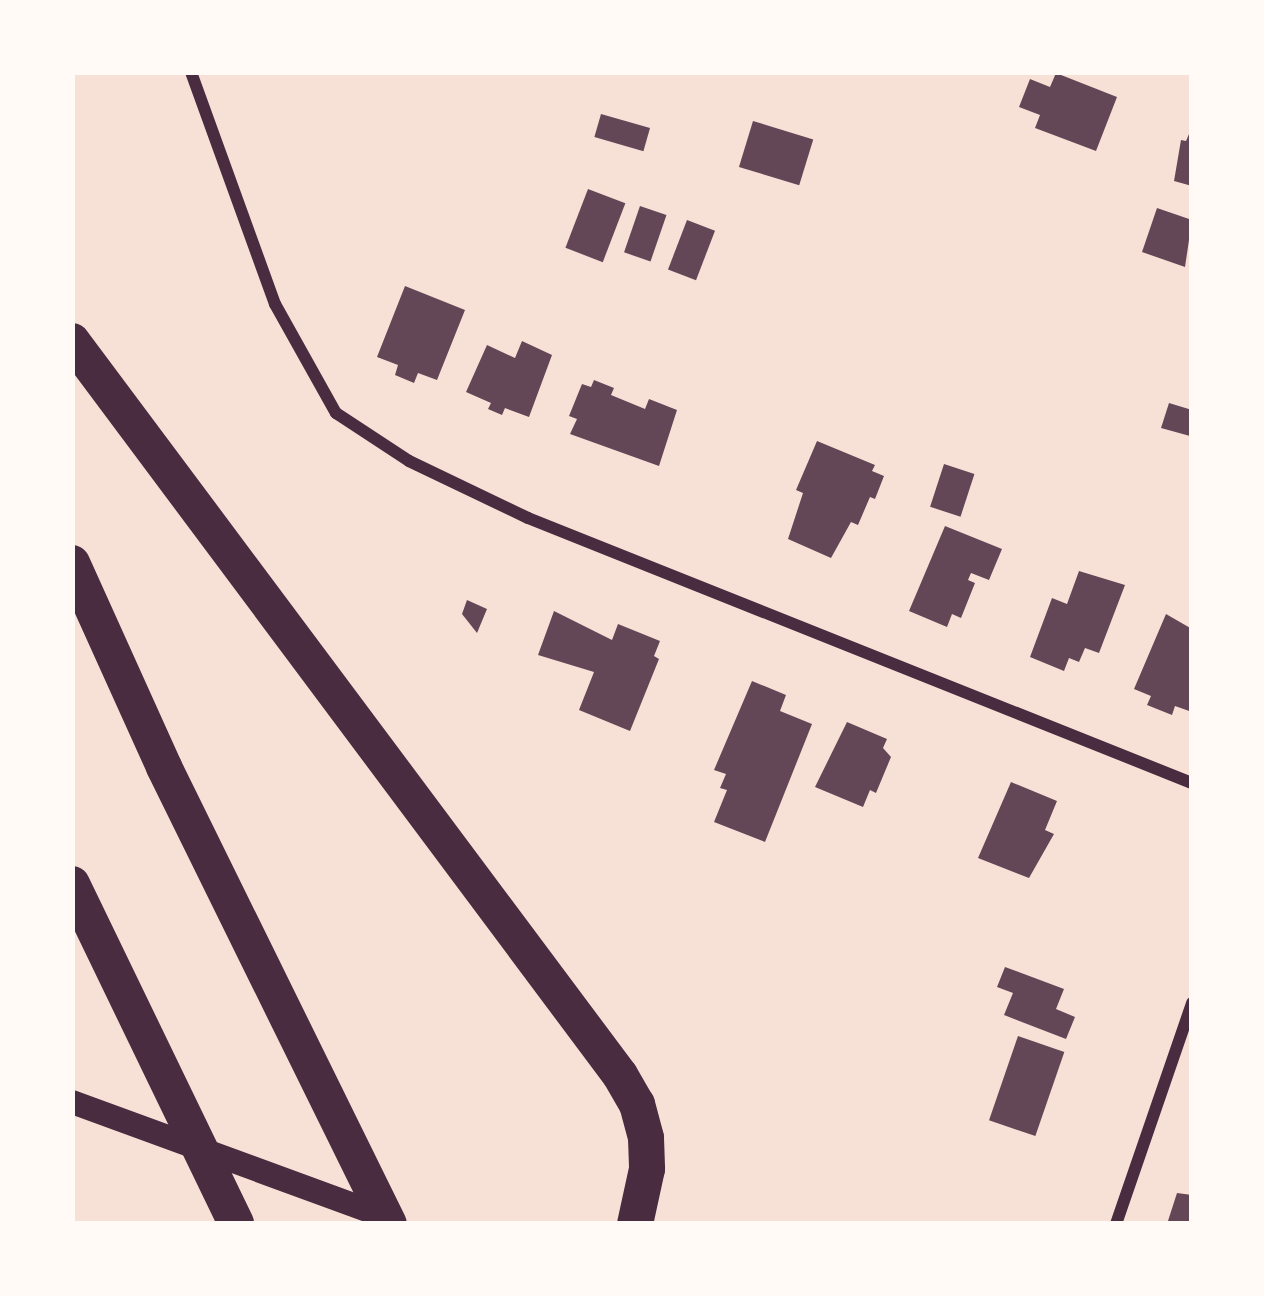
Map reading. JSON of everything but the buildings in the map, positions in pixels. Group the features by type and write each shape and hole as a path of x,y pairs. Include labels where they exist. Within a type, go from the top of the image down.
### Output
{"highway":[{"path":"72,341 620,1075 637,1104 646,1138 647,1169 635,1224"},
{"path":"72,563 277,1000 389,1224"},
{"path":"72,884 236,1224"}],"main road":[{"path":"72,1102 406,1224"}],"street":[{"path":"191,72 275,304 336,413 409,461 528,518 1192,783"},
{"path":"1116,1224 1192,1004"}]}
